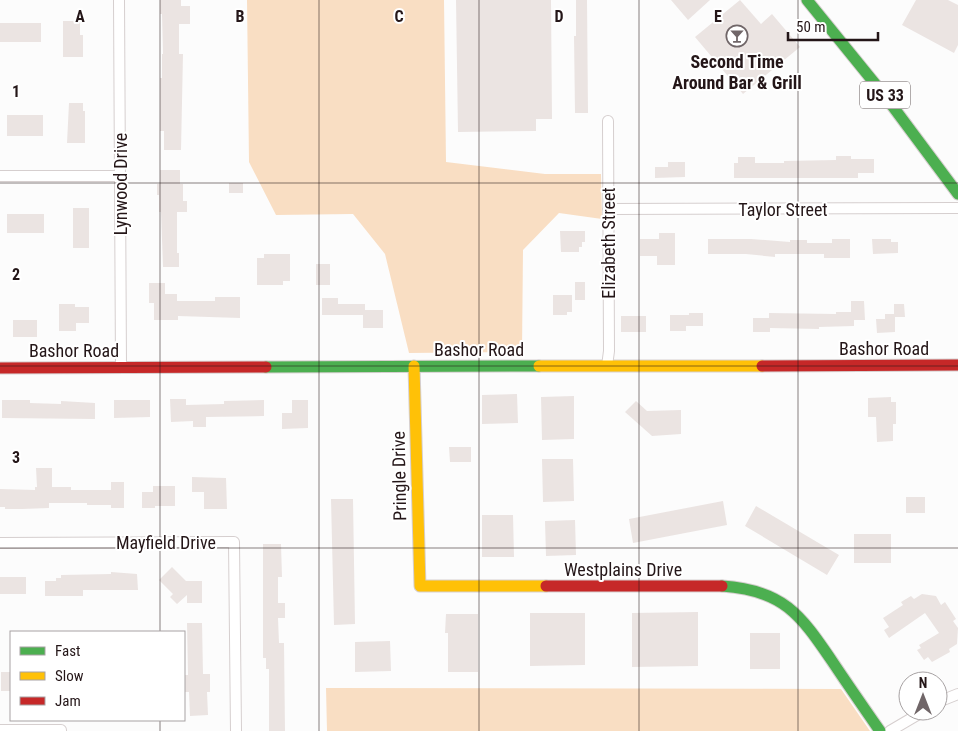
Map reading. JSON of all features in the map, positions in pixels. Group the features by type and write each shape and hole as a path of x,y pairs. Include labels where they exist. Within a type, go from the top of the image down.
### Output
{"main road":[{"name":"US 33","path":"807,0 881,90 958,194"},
{"name":"Bashor Road","path":"0,368 958,365"},
{"name":"Pringle Drive","path":"414,366 420,586"},
{"name":"Westplains Drive","path":"420,586 741,587 761,592 782,602 796,613 811,630 880,731"}],"street":[{"name":"Lynwood Drive","path":"119,0 121,367"},
{"name":"Elizabeth Street","path":"607,366 609,352 608,121"},
{"path":"0,176 120,176"},
{"name":"Taylor Street","path":"608,209 958,208"},
{"name":"Mayfield Drive","path":"0,542 234,542 236,731"},
{"path":"890,731 907,721"},
{"path":"0,730 62,731"}],"shaded area":[{"path":"247,0 444,0 446,162 545,174 601,174 602,219 559,213 523,250 522,352 409,353 385,254 353,214 276,215 249,162"},
{"path":"326,688 841,689 870,731 327,731"}],"building":[{"path":"160,0 181,0 181,6 190,6 190,24 179,24 179,54 183,54 181,150 164,150 164,131 160,131 160,78 162,78 163,54"},
{"path":"456,0 551,0 552,119 536,119 536,131 458,132"},
{"path":"576,0 587,0 588,113 575,113 574,36 576,36"},
{"path":"671,0 710,0 688,20"},
{"path":"740,0 761,24 772,14 800,47 743,94 695,37"},
{"path":"916,0 948,0 958,5 958,45 954,53 902,25"},
{"path":"63,21 80,21 80,35 83,35 83,57 63,57"},
{"path":"0,23 41,23 41,42 0,42"},
{"path":"69,103 83,103 83,111 85,111 85,143 67,143"},
{"path":"7,115 43,115 43,136 7,136"},
{"path":"836,156 851,156 851,159 874,159 874,173 858,173 858,178 734,178 734,163 738,163 738,157 755,157 755,163 784,163 784,161 836,160"},
{"path":"668,162 685,162 685,177 655,178 655,167 668,167"},
{"path":"160,170 180,170 180,184 183,184 183,201 187,201 187,212 177,212 179,267 163,267 161,212 159,212 159,195 157,195 157,184 160,184"},
{"path":"229,183 243,183 243,193 229,193"},
{"path":"73,208 89,208 89,248 73,248"},
{"path":"7,214 44,214 44,233 7,233"},
{"path":"560,231 585,231 585,242 582,242 582,247 579,247 579,252 561,252"},
{"path":"659,233 675,233 675,265 657,265 657,256 640,256 640,239 659,239"},
{"path":"708,239 751,239 790,242 790,240 807,240 807,243 832,243 832,239 850,239 850,258 824,258 824,254 775,254 775,257 746,254 708,254"},
{"path":"872,239 891,239 891,242 898,242 898,253 873,254"},
{"path":"264,254 290,254 290,281 283,281 283,285 257,285 257,258 264,258"},
{"path":"316,264 330,264 330,285 316,285"},
{"path":"575,282 585,282 585,300 575,300"},
{"path":"149,283 165,283 165,294 177,294 177,301 215,301 215,297 240,297 240,318 178,316 178,320 154,320 154,303 149,303"},
{"path":"553,295 572,295 572,312 567,312 567,315 553,315"},
{"path":"322,298 338,298 338,304 365,304 365,310 383,310 383,328 363,328 363,315 322,315"},
{"path":"851,301 864,301 865,320 854,320 854,326 819,327 819,329 770,328 770,332 753,332 753,318 769,318 769,313 836,314 836,312 851,312"},
{"path":"59,304 75,304 75,307 89,307 89,323 76,323 76,331 59,331"},
{"path":"894,304 904,304 905,317 895,317 895,332 877,333 876,319 885,319 885,314 894,314"},
{"path":"689,313 703,313 703,326 686,326 686,331 670,331 670,315 689,315"},
{"path":"621,316 646,316 646,332 621,332"},
{"path":"13,320 37,320 37,337 13,337"},
{"path":"517,394 518,423 482,424 482,395"},
{"path":"574,396 574,439 542,440 541,397"},
{"path":"891,397 891,402 896,402 896,424 893,424 893,441 877,442 876,417 868,417 868,398"},
{"path":"170,399 186,399 186,405 224,404 224,401 264,400 264,416 206,417 206,427 193,427 193,421 171,422"},
{"path":"2,400 30,400 30,403 61,404 61,401 95,403 95,419 2,418"},
{"path":"114,400 150,400 150,417 114,418"},
{"path":"292,400 308,400 308,428 282,429 282,413 292,413"},
{"path":"636,401 647,411 681,410 681,434 652,436 625,412"},
{"path":"449,447 471,447 471,462 450,462"},
{"path":"542,459 573,459 574,501 543,502"},
{"path":"36,468 52,468 52,487 71,487 71,490 111,490 111,482 124,482 124,508 111,508 111,505 87,505 87,503 49,503 49,508 5,509 5,507 0,507 0,489 35,490 35,487 37,487"},
{"path":"192,477 226,478 227,509 204,509 204,492 192,492"},
{"path":"153,486 175,486 175,506 142,508 142,492 153,492"},
{"path":"906,497 925,497 925,513 906,513"},
{"path":"331,499 353,499 355,624 334,625"},
{"path":"723,501 727,525 633,543 629,519"},
{"path":"756,506 839,555 827,575 745,526"},
{"path":"482,515 513,515 514,557 482,557"},
{"path":"575,520 576,555 546,556 545,521"},
{"path":"854,534 891,534 891,563 854,563"},
{"path":"263,544 281,544 282,577 278,577 278,603 285,603 285,618 278,618 279,643 284,643 285,731 269,731 269,669 266,669 266,658 263,658"},
{"path":"172,567 186,581 202,581 202,603 187,603 187,595 177,604 170,597 173,594 159,580"},
{"path":"111,572 137,574 138,590 83,590 83,596 45,596 45,581 56,581 56,578 61,578 61,575 111,574"},
{"path":"0,577 26,577 26,594 0,594"},
{"path":"922,594 936,596 941,605 945,602 956,619 953,621 958,628 957,644 949,649 950,652 932,662 928,657 924,660 917,650 921,648 919,645 939,633 925,613 889,638 884,630 889,627 883,618 903,605 901,602 911,596 914,599"},
{"path":"698,612 698,666 632,667 632,613"},
{"path":"530,613 585,613 585,665 530,666"},
{"path":"446,614 478,614 478,672 448,672 448,633 445,633"},
{"path":"187,623 202,623 203,674 210,674 210,692 207,692 208,715 190,716 189,692 185,692 185,675 188,675"},
{"path":"750,633 780,633 780,669 750,669"},
{"path":"390,641 391,671 355,672 355,642"},
{"path":"1,672 10,672 10,691 1,691"}],"traffic: fast":[{"path":"807,0 885,96 958,194"},
{"path":"266,367 539,366"},
{"path":"722,586 743,588 760,593 788,607 821,644 880,731"}],"traffic: slow":[{"path":"414,366 420,586 546,586"},
{"path":"539,366 762,366"}],"traffic: jam":[{"path":"762,366 958,365"},
{"path":"0,368 266,367"},
{"path":"546,586 722,586"}],"place":[{"name":"Second Time Around Bar & Grill","path":"737,36"}]}
